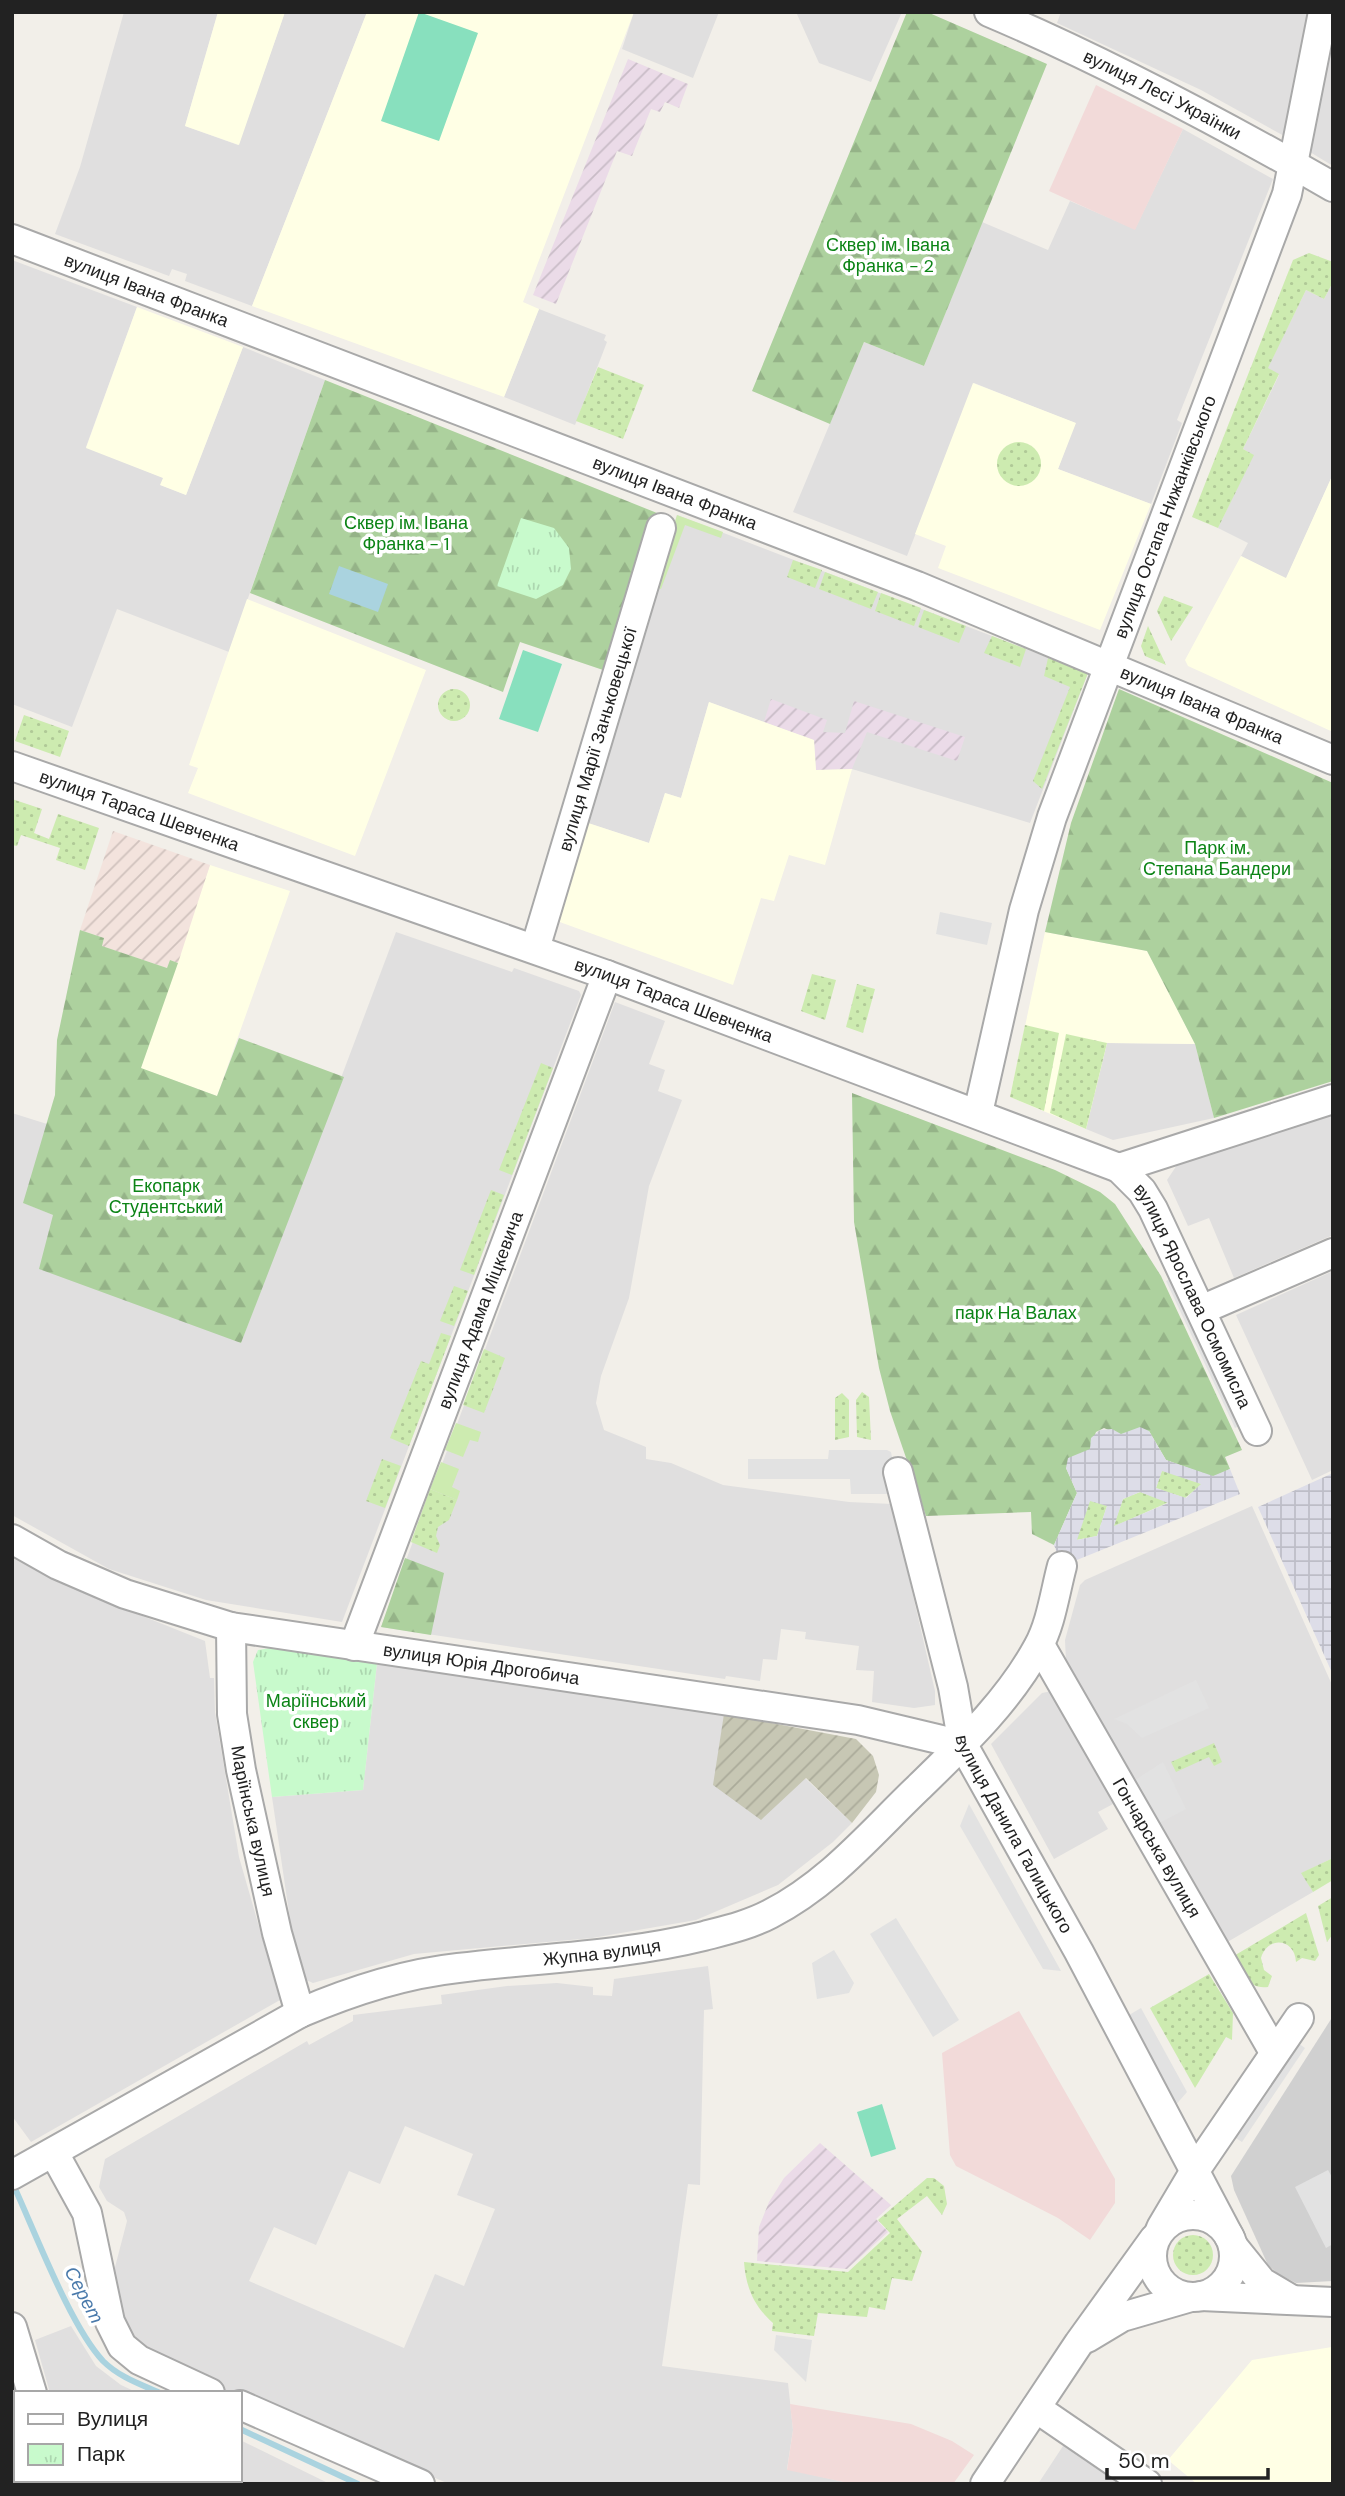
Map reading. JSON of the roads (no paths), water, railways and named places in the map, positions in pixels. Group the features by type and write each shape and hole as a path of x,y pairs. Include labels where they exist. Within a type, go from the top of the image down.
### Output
{"street":[{"name":"вулиця Лесі Українки","path":"989,12 1042,35 1175,101 1333,187"},
{"name":"вулиця Остапа Нижанківського","path":"978,1113 1024,910 1052,817 1287,194 1323,12"},
{"name":"вулиця Івана Франка","path":"12,239 891,576 1109,664 1333,760"},
{"name":"вулиця Марії Заньковецької","path":"535,950 661,528"},
{"name":"вулиця Тараса Шевченка","path":"12,766 607,975 1119,1168"},
{"name":"вулиця Адама Міцкевича","path":"354,1646 607,975"},
{"path":"1119,1168 1333,1098"},
{"name":"вулиця Ярослава Осмомисла","path":"1119,1168 1142,1191 1153,1209 1257,1431"},
{"path":"1201,1310 1333,1253"},
{"name":"вулиця Данила Галицького","path":"898,1472 953,1687 963,1745 1196,2169 1231,2242"},
{"name":"вулиця Юрія Дрогобича","path":"12,1539 115,1590 231,1627 858,1720 963,1745"},
{"name":"Жупна вулиця","path":"18,2172 300,2012 345,1994 427,1972 662,1945 756,1921 803,1896 847,1861 963,1745 1011,1689 1040,1645 1062,1566"},
{"name":"Маріїнська вулиця","path":"231,1627 232,1714 241,1770 278,1933 300,2012"},
{"name":"Гончарська вулиця","path":"1040,1645 1274,2052"},
{"path":"985,2484 1079,2343 1157,2235 1196,2169 1299,2018"},
{"path":"54,2152 87,2213 110,2322 122,2346 139,2360 206,2391"},
{"path":"1295,2301 1262,2282 1218,2223 1192,2214 1174,2219 1157,2235 1151,2259 1158,2278 1172,2291 1196,2297 1295,2301 1333,2302"},
{"path":"1079,2343 1122,2317 1216,2289 1228,2277 1233,2262 1231,2242"},
{"path":"12,2327 31,2391"},
{"path":"242,2406 420,2484"},
{"path":"1036,2408 1147,2484"}],"water":[{"path":"339,566 388,584 378,612 329,594"}],"waterway":[{"name":"Серет","path":"12,2182 53,2276 91,2345 103,2361 116,2371 155,2391"},
{"name":"Серет","path":"242,2430 358,2484"}],"park label":[{"name":"Сквер ім. Івана Франка - 2","path":"888,255"},
{"name":"Сквер ім. Івана Франка - 1","path":"406,533"},
{"name":"Парк ім. Степана Бандери","path":"1217,858"},
{"name":"Екопарк Студентський","path":"166,1196"},
{"name":"парк На Валах","path":"1016,1313"},
{"name":"Маріїнський сквер","path":"316,1711"}]}
